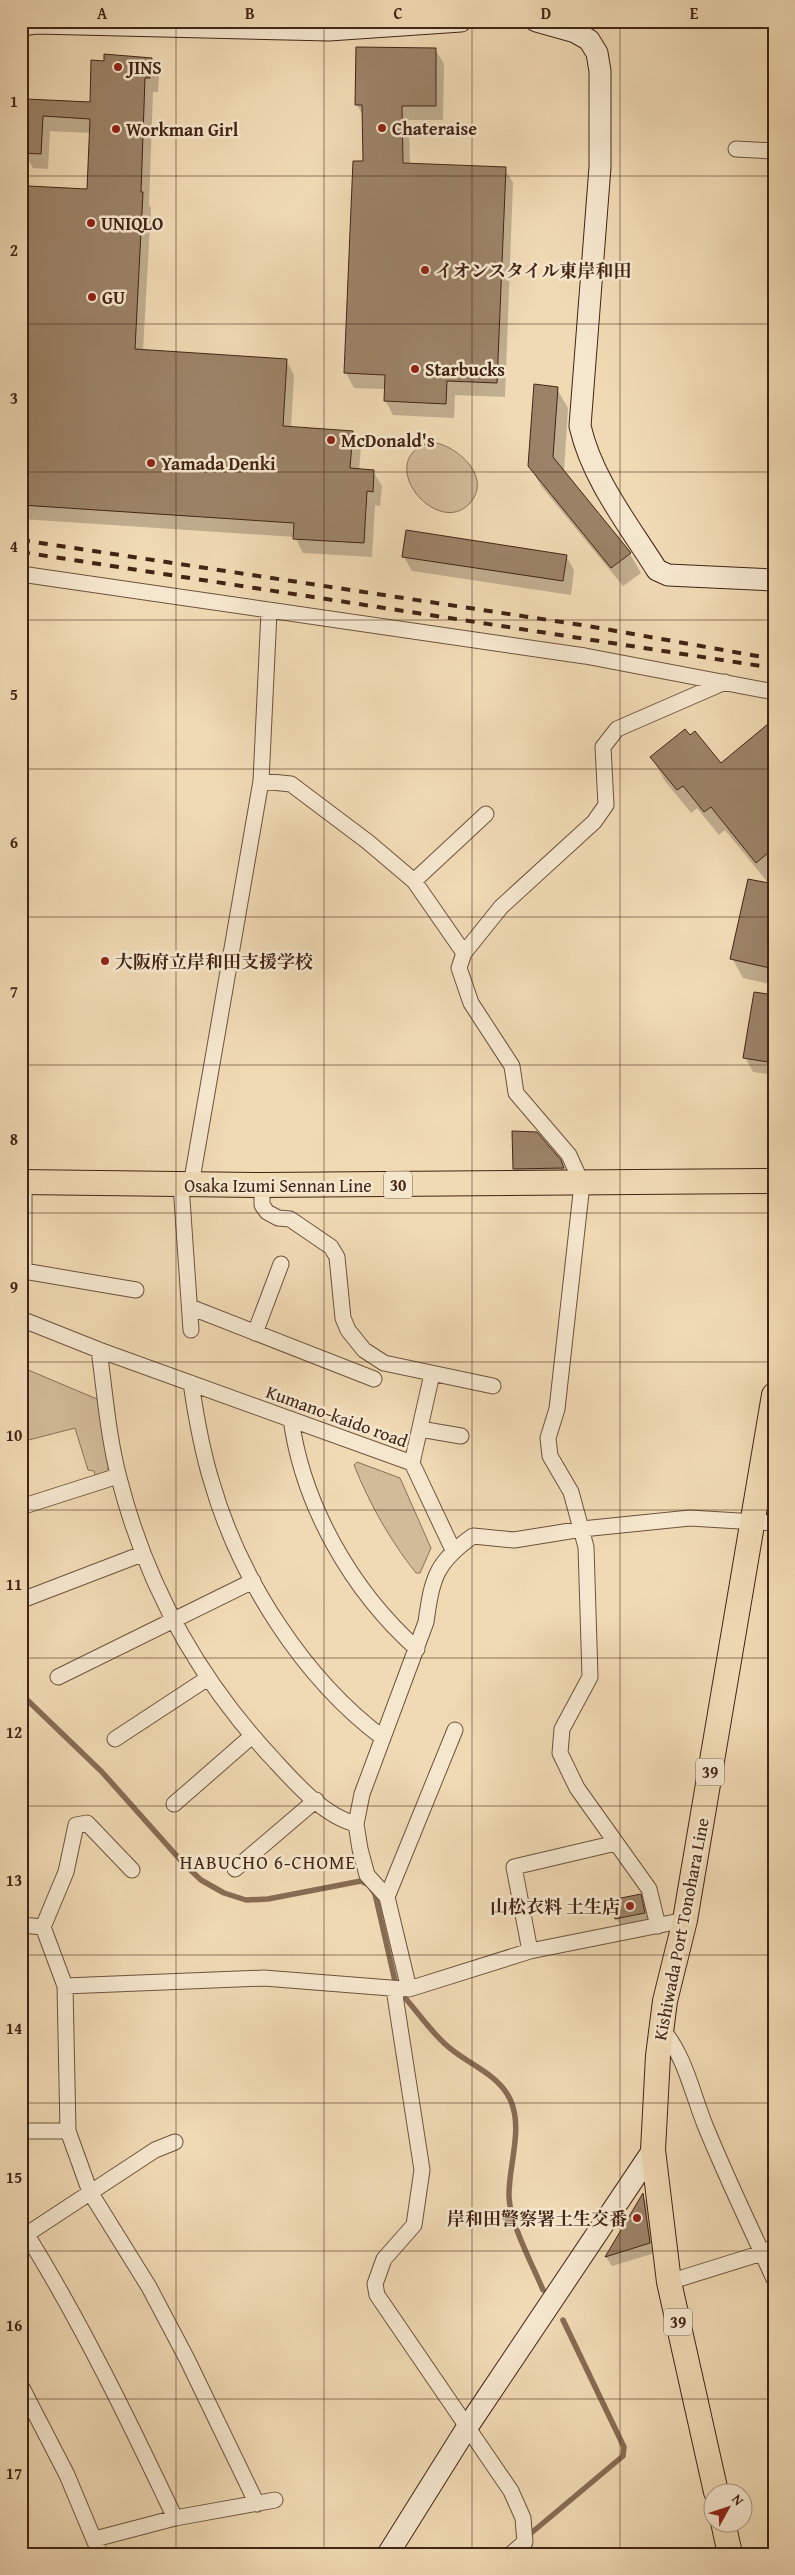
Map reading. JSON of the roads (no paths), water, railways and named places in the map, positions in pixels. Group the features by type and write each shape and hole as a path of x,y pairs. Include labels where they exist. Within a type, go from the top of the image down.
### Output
{"main road":[{"name":"Osaka Izumi Sennan Line","path":"23,1182 262,1185 774,1181"},
{"name":"Kishiwada Port Tonohara Line","path":"714,2482 669,2282 653,2150 661,2028 665,2001 684,1920 764,1522 774,1395"},
{"path":"725,2532 730,2554"}],"street":[{"path":"21,25 37,23 329,30 461,21"},
{"path":"536,21 575,32 589,40 597,53 600,71 600,167 580,426 585,451 603,485 657,570 668,575 774,580"},
{"path":"736,150 774,151"},
{"path":"21,574 269,612 585,656 774,692"},
{"path":"192,1330 186,1185 261,781 269,612"},
{"path":"658,1926 649,1889 577,1788 560,1753 562,1729 590,1677 586,1547 571,1492 550,1456 548,1438 557,1409 582,1184 569,1155 516,1093 512,1066 471,1004 459,968 464,953 502,907 594,822 606,804 603,747 616,729 725,682"},
{"path":"261,781 291,784 368,842 414,881 464,953"},
{"path":"414,881 486,814"},
{"path":"23,1182 24,1271 136,1290"},
{"path":"262,1185 262,1205 267,1212 278,1218 290,1219 332,1247 337,1257 343,1318 348,1330 364,1350 384,1363 493,1386"},
{"path":"255,1333 281,1264"},
{"path":"190,1308 374,1379"},
{"name":"Kumano-kaido road","path":"21,1320 412,1463 452,1550"},
{"path":"99,1350 118,1476 142,1554 174,1621 208,1678 252,1736 316,1800 340,1820 356,1824"},
{"path":"412,1463 432,1374"},
{"path":"191,1383 212,1484 224,1517 253,1581 276,1619 320,1677 368,1727 382,1738"},
{"path":"291,1419 295,1450 307,1486 338,1551 379,1610 417,1649"},
{"path":"420,1429 461,1436"},
{"path":"21,1507 118,1476"},
{"path":"387,1897 367,1875 356,1824 362,1794 426,1622 430,1592 437,1571 452,1550 473,1536 514,1540 582,1529 690,1518 764,1522"},
{"path":"22,1600 142,1554"},
{"path":"58,1678 253,1581"},
{"path":"115,1740 208,1678"},
{"path":"455,1730 387,1897 402,1989 422,2170 414,2225 384,2259 375,2284 377,2295 511,2491 523,2518 525,2542 511,2554"},
{"path":"174,1804 252,1736"},
{"path":"235,1869 316,1800"},
{"path":"132,1870 87,1823 76,1825 66,1872 43,1927 65,1986 68,2131 90,2192 149,2287 187,2359 257,2504"},
{"path":"530,1951 514,1867 616,1843"},
{"path":"65,1986 264,1978 402,1989 530,1951 684,1920"},
{"path":"21,1925 43,1927"},
{"path":"661,2028 672,2040 680,2056 705,2126 768,2250 774,2279"},
{"path":"21,2131 68,2131"},
{"path":"174,2142 155,2150 24,2236 54,2279 118,2397 174,2518"},
{"path":"388,2554 468,2426 653,2150"},
{"path":"669,2282 768,2250"},
{"path":"21,2386 67,2476 100,2554"},
{"path":"95,2539 174,2518 274,2500"}],"waterway":[{"path":"21,1694 102,1772 184,1864 201,1880 224,1893 246,1900 268,1899 361,1881 369,1885 375,1894 395,1981"},
{"path":"406,1999 444,2043 489,2075 510,2099 516,2123 509,2185 510,2207 518,2232 543,2290"},
{"path":"530,2534 623,2456 624,2447 563,2320"}],"railway":[{"path":"21,540 588,626 774,659"},
{"path":"21,552 774,668"}],"place":[{"name":"JINS","path":"118,67"},
{"name":"Chateraise","path":"382,128"},
{"name":"Workman Girl","path":"116,129"},
{"name":"UNIQLO","path":"91,223"},
{"name":"イオンスタイル東岸和田","path":"425,270"},
{"name":"GU","path":"92,297"},
{"name":"Starbucks","path":"415,369"},
{"name":"McDonald's","path":"331,440"},
{"name":"Yamada Denki","path":"151,463"},
{"name":"大阪府立岸和田支援学校","path":"105,961"},
{"name":"山松衣料 土生店","path":"630,1906"},
{"name":"岸和田警察署土生交番","path":"637,2218"}],"district":[{"name":"HABUCHO 6-CHOME","path":"268,1862"}]}
